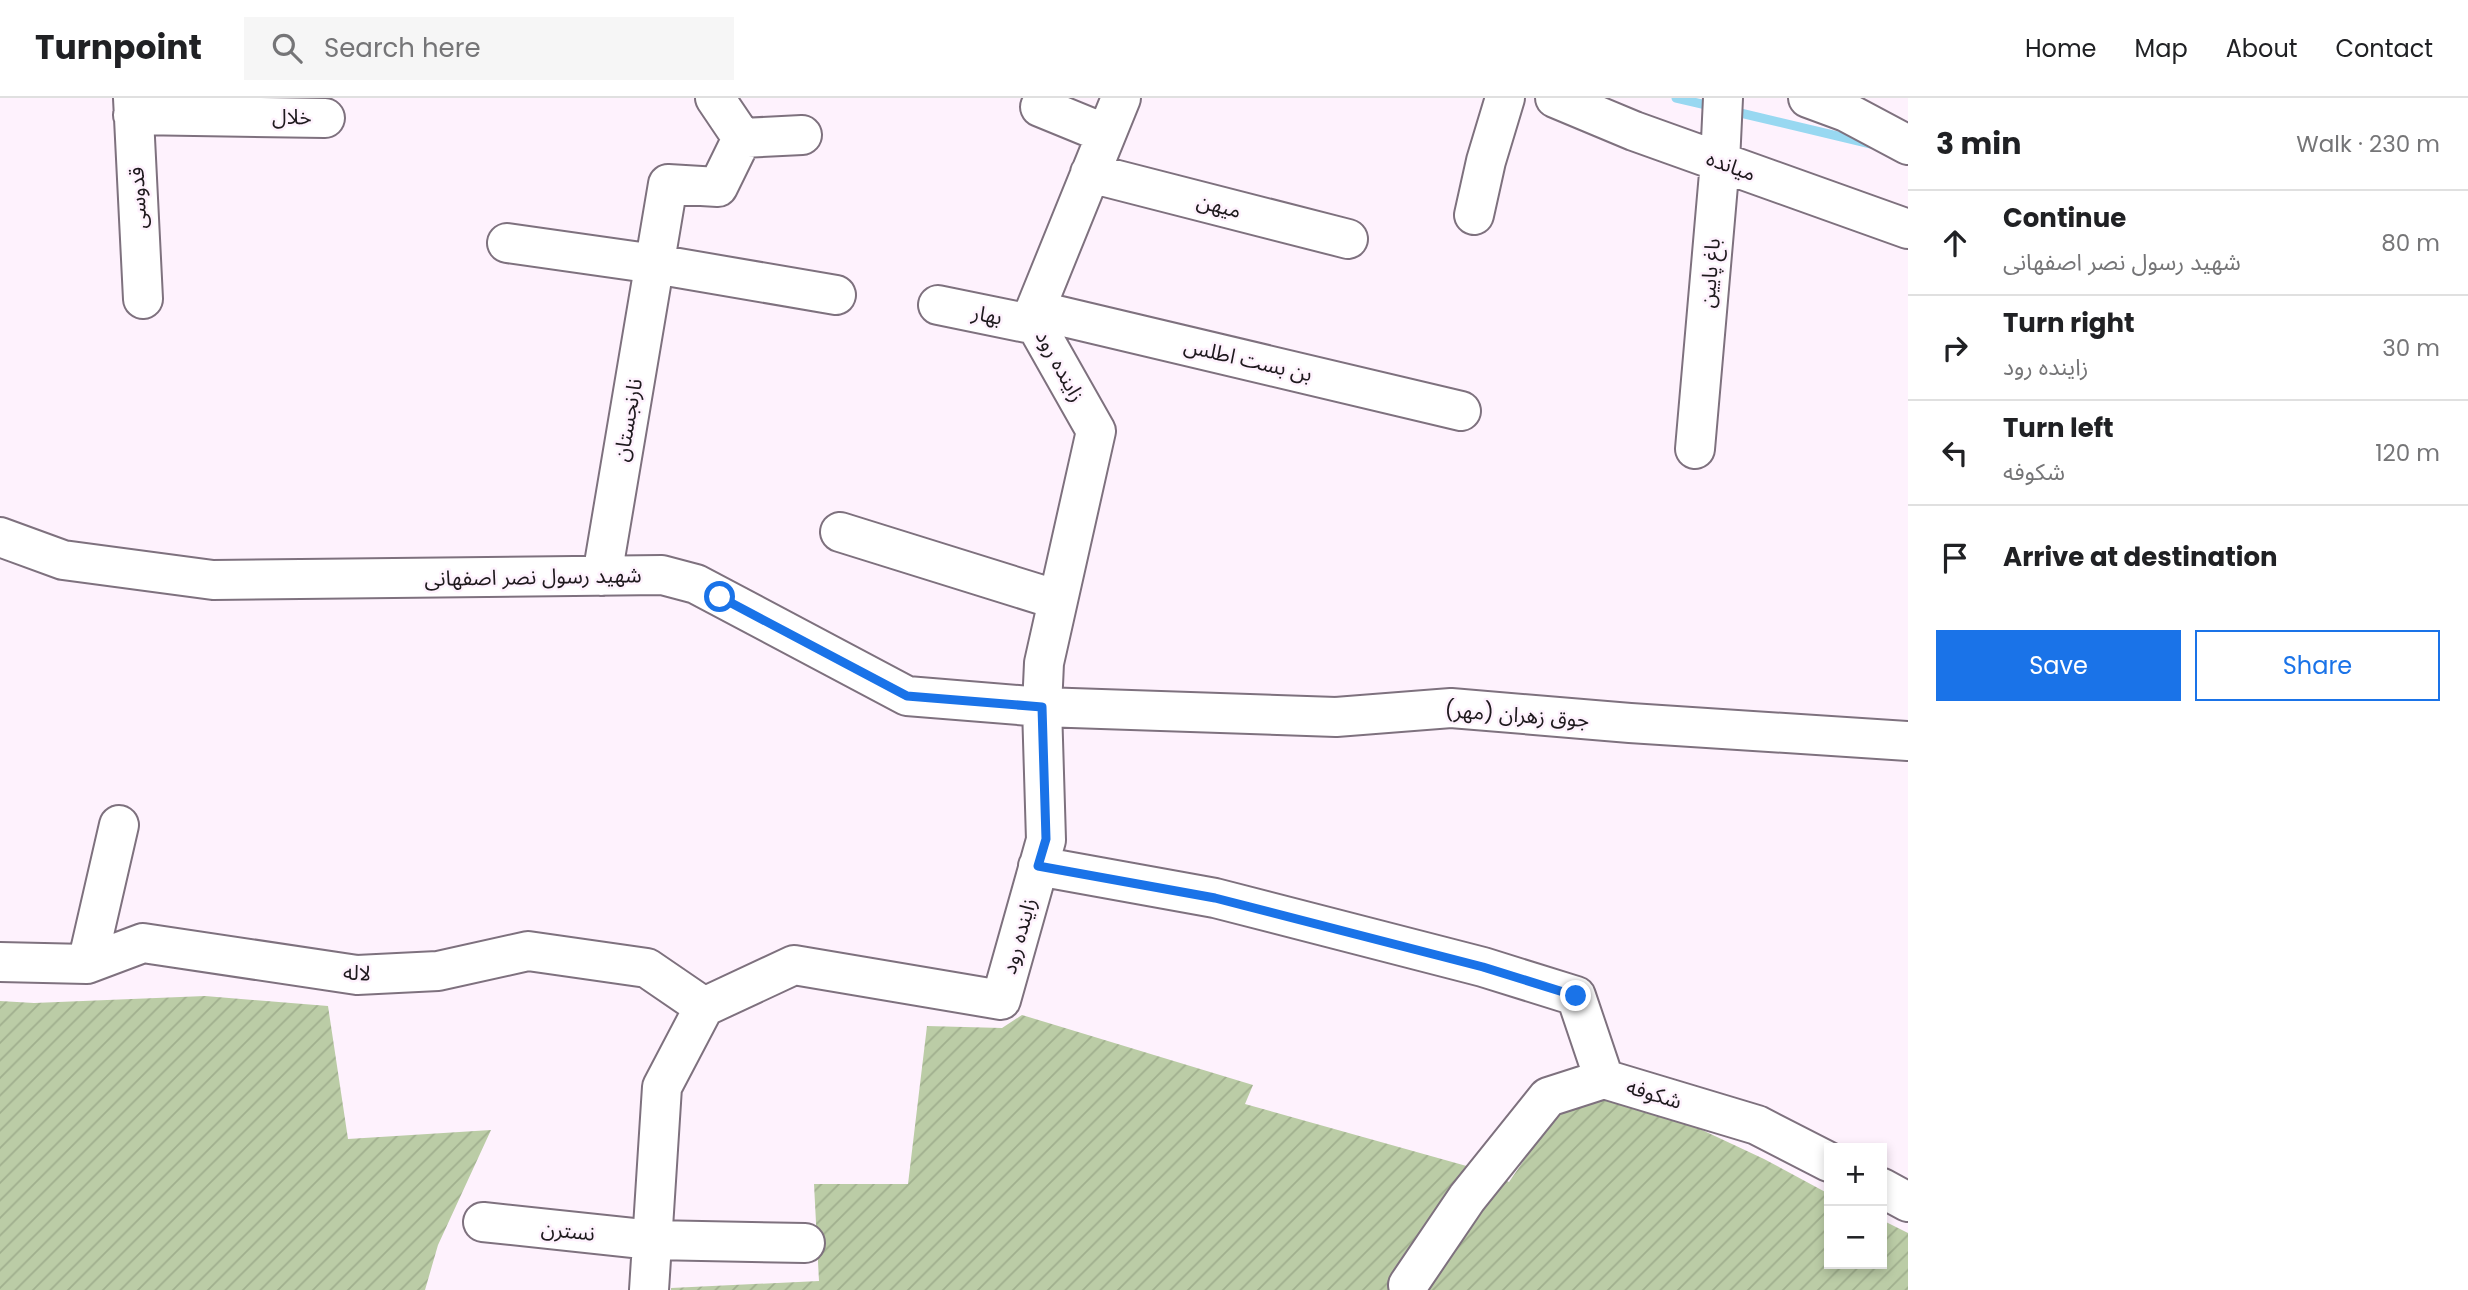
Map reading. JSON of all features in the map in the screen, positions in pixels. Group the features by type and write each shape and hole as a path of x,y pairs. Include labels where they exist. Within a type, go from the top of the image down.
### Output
{"street":[{"path":"715,98 742,138 802,135"},
{"name":"زاینده رود","path":"704,1007 794,965 1001,1000 1046,839 1042,707 1044,663 1096,431 1035,317 1121,98"},
{"path":"1474,215 1486,161 1505,98"},
{"name":"میانده","path":"1555,98 1634,131 1908,229"},
{"path":"1816,99 1908,145"},
{"name":"خلال","path":"133,106 325,118"},
{"name":"قدوسی","path":"133,106 143,299"},
{"path":"1040,107 1106,134"},
{"name":"باغ پایین","path":"1695,449 1720,162 1722,110"},
{"name":"نارنجستان","path":"602,576 668,184 718,187 742,138"},
{"name":"میهن","path":"1090,173 1348,239"},
{"path":"507,243 655,264 836,295"},
{"name":"بهار","path":"938,305 1035,317"},
{"name":"بن بست اطلس","path":"1035,317 1461,411"},
{"path":"840,532 1058,600"},
{"name":"شهید رسول نصر اصفهانی","path":"0,537 63,559 213,580 662,575 696,584 907,696 1042,707"},
{"name":"جوق زهران (مهر)","path":"1042,707 1336,717 1451,708 1908,741"},
{"path":"87,964 119,825"},
{"name":"شکوفه","path":"1038,866 1215,898 1483,967 1576,996 1605,1079 1757,1125 1824,1159"},
{"name":"لاله","path":"0,962 87,964 143,943 356,975 438,971 528,951 647,968 704,1007"},
{"path":"649,1290 662,1087 704,1007"},
{"path":"1408,1285 1467,1198 1548,1097 1605,1079"},
{"path":"1887,1191 1908,1202"},
{"name":"نسترن","path":"483,1222 652,1240 805,1243"}],"green space":[{"path":"205,996 328,1006 348,1139 491,1130 438,1245 425,1290 0,1290 0,1001 34,1003"},
{"path":"1022,1015 1253,1085 1245,1104 1488,1172 1509,1182 1558,1111 1607,1099 1685,1122 1764,1159 1824,1191 1824,1269 1887,1269 1887,1222 1908,1233 1908,1290 671,1290 819,1281 814,1184 908,1184 927,1026 1002,1028"}],"waterway":[{"path":"1676,98 1715,107"},
{"path":"1732,111 1871,144"}],"route":[{"path":"720,597 907,696 1042,707 1046,839 1038,866 1215,898 1483,967 1576,996"}]}
